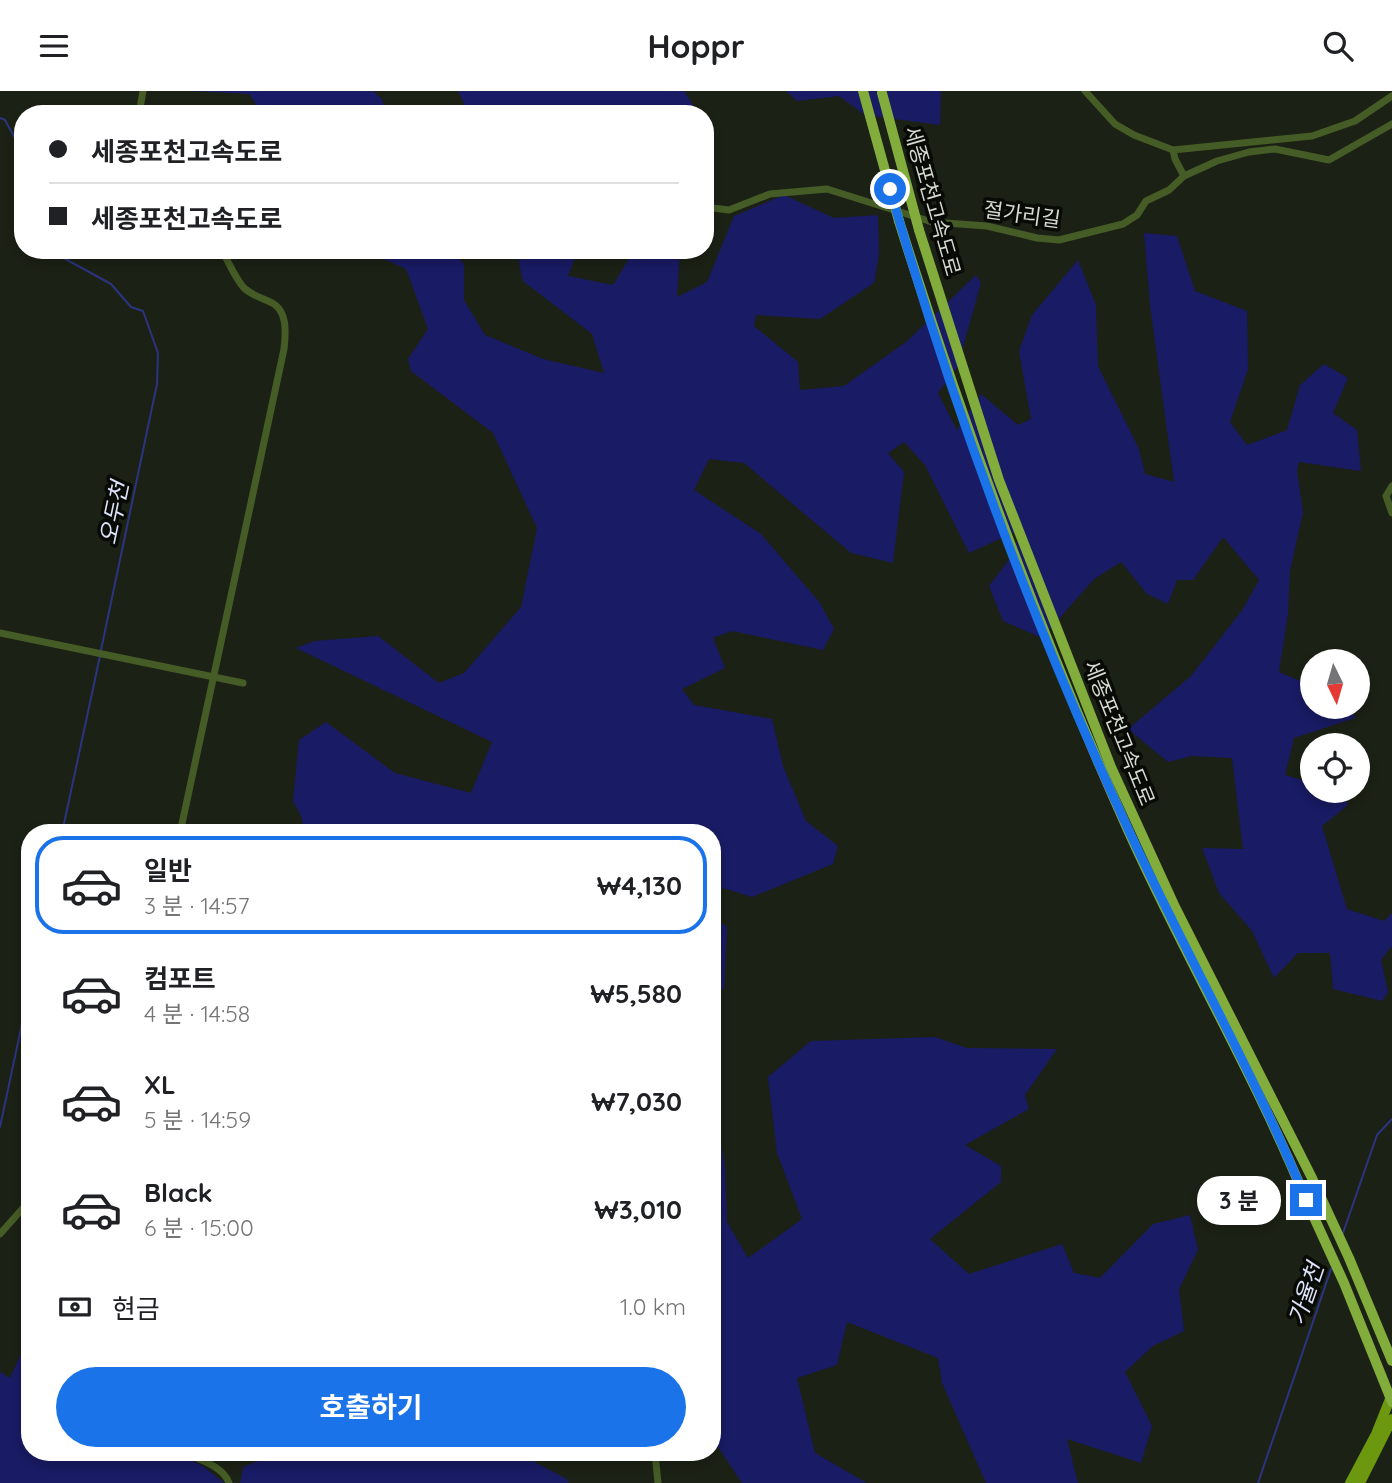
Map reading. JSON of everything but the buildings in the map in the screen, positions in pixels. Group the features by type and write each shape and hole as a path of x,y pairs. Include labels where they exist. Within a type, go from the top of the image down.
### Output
{"highway":[{"name":"세종포천고속도로","path":"863,91 899,221 933,329 993,499 1059,670 1182,945 1278,1136 1348,1293 1392,1402"},
{"name":"세종포천고속도로","path":"882,92 919,230 999,480 1111,767 1175,907 1312,1178 1392,1361"}],"main road":[{"path":"1350,1483 1377,1434 1392,1393"},
{"path":"1360,1483 1392,1419"}],"street":[{"path":"1085,91 1115,124 1134,135 1173,150 1312,137 1355,121 1392,96"},
{"name":"절가리길","path":"714,208 729,210 770,194 827,189 841,191 923,220 951,225 987,226 1037,238 1059,240 1108,229 1132,219 1146,201 1169,190 1184,176 1217,161 1275,149 1329,160 1392,124"},
{"path":"1173,150 1184,176"},
{"path":"182,824 284,349 286,327 281,312 271,302 258,298 237,280 226,259"},
{"path":"1392,486 1386,496 1392,513"},
{"path":"0,632 243,683"},
{"path":"0,1234 21,1210"},
{"path":"203,1461 216,1467 229,1483"},
{"path":"656,1461 658,1483"}],"shaded area":[{"path":"190,91 373,91 382,99 384,105 257,105 249,94"},
{"path":"458,91 684,91 693,105 465,105"},
{"path":"786,91 941,91 940,125 865,115 839,96 797,101"},
{"path":"784,195 834,218 878,215 879,255 874,283 820,319 756,315 754,326 798,362 800,390 844,386 906,342 976,275 981,283 957,368 938,393 957,430 981,394 1018,425 1031,419 1019,351 1032,315 1078,260 1096,305 1098,366 1139,449 1145,474 1174,482 1150,305 1144,233 1177,236 1195,291 1247,311 1248,369 1230,422 1247,445 1287,430 1300,385 1324,364 1348,378 1333,413 1357,430 1361,471 1299,462 1297,471 1303,512 1290,571 1288,613 1279,672 1300,681 1300,719 1352,719 1309,733 1300,733 1300,736 1294,738 1285,775 1300,779 1300,803 1347,803 1322,826 1347,909 1384,921 1392,913 1392,946 1381,960 1388,992 1382,1001 1333,989 1330,953 1298,953 1274,978 1252,931 1219,893 1202,848 1243,849 1232,758 1192,756 1168,762 1128,729 1191,676 1243,609 1259,580 1223,537 1193,580 1177,580 1168,604 1147,594 1121,562 1094,579 1042,638 1003,621 989,586 1013,554 1021,529 969,553 925,465 904,442 888,453 904,472 893,563 851,553 744,463 709,459 694,490 761,534 820,603 834,629 823,650 732,631 713,638 725,668 682,689 694,705 772,719 783,766 806,821 838,846 833,864 752,897 721,889 721,824 303,824 293,801 299,740 326,722 395,773 471,793 492,742 296,648 314,641 378,636 439,683 464,673 521,607 537,528 493,433 411,371 408,359 428,329 406,269 384,259 460,259 464,264 464,300 485,335 543,359 604,373 592,334 523,281 518,259 575,259 568,276 613,285 629,259 679,259 677,297 707,282 734,216"},
{"path":"721,923 727,927 724,989 721,989"},
{"path":"935,1037 967,1048 1057,1049 1025,1095 1029,1109 965,1145 1001,1166 1001,1182 930,1239 969,1274 1062,1244 1074,1273 1100,1278 1153,1224 1190,1215 1198,1250 1179,1289 1184,1331 1153,1346 1125,1372 1152,1426 1141,1463 1067,1439 1078,1483 986,1483 942,1383 938,1358 847,1322 837,1365 797,1378 815,1453 867,1483 742,1483 721,1452 721,1144 725,1167 727,1222 748,1258 802,1219 777,1153 768,1077 811,1041"},
{"path":"21,1353 21,1461 192,1461 224,1483 0,1483 0,1372 10,1378"},
{"path":"258,1461 536,1461 567,1479 569,1483 240,1483 243,1467"}],"waterway":[{"name":"오두천","path":"0,118 5,120 14,136"},
{"name":"오두천","path":"65,259 111,284 131,307 143,311 158,353 157,384 101,650"},
{"name":"오두천","path":"64,824 100,656"},
{"name":"오두천","path":"0,1127 21,1028"},
{"name":"가율천","path":"1343,1233 1377,1135 1392,1119"},
{"name":"가율천","path":"1258,1483 1331,1269"}],"route":[{"path":"890,189 933,329 963,415 1054,659 1182,945 1290,1160 1306,1200"}]}
